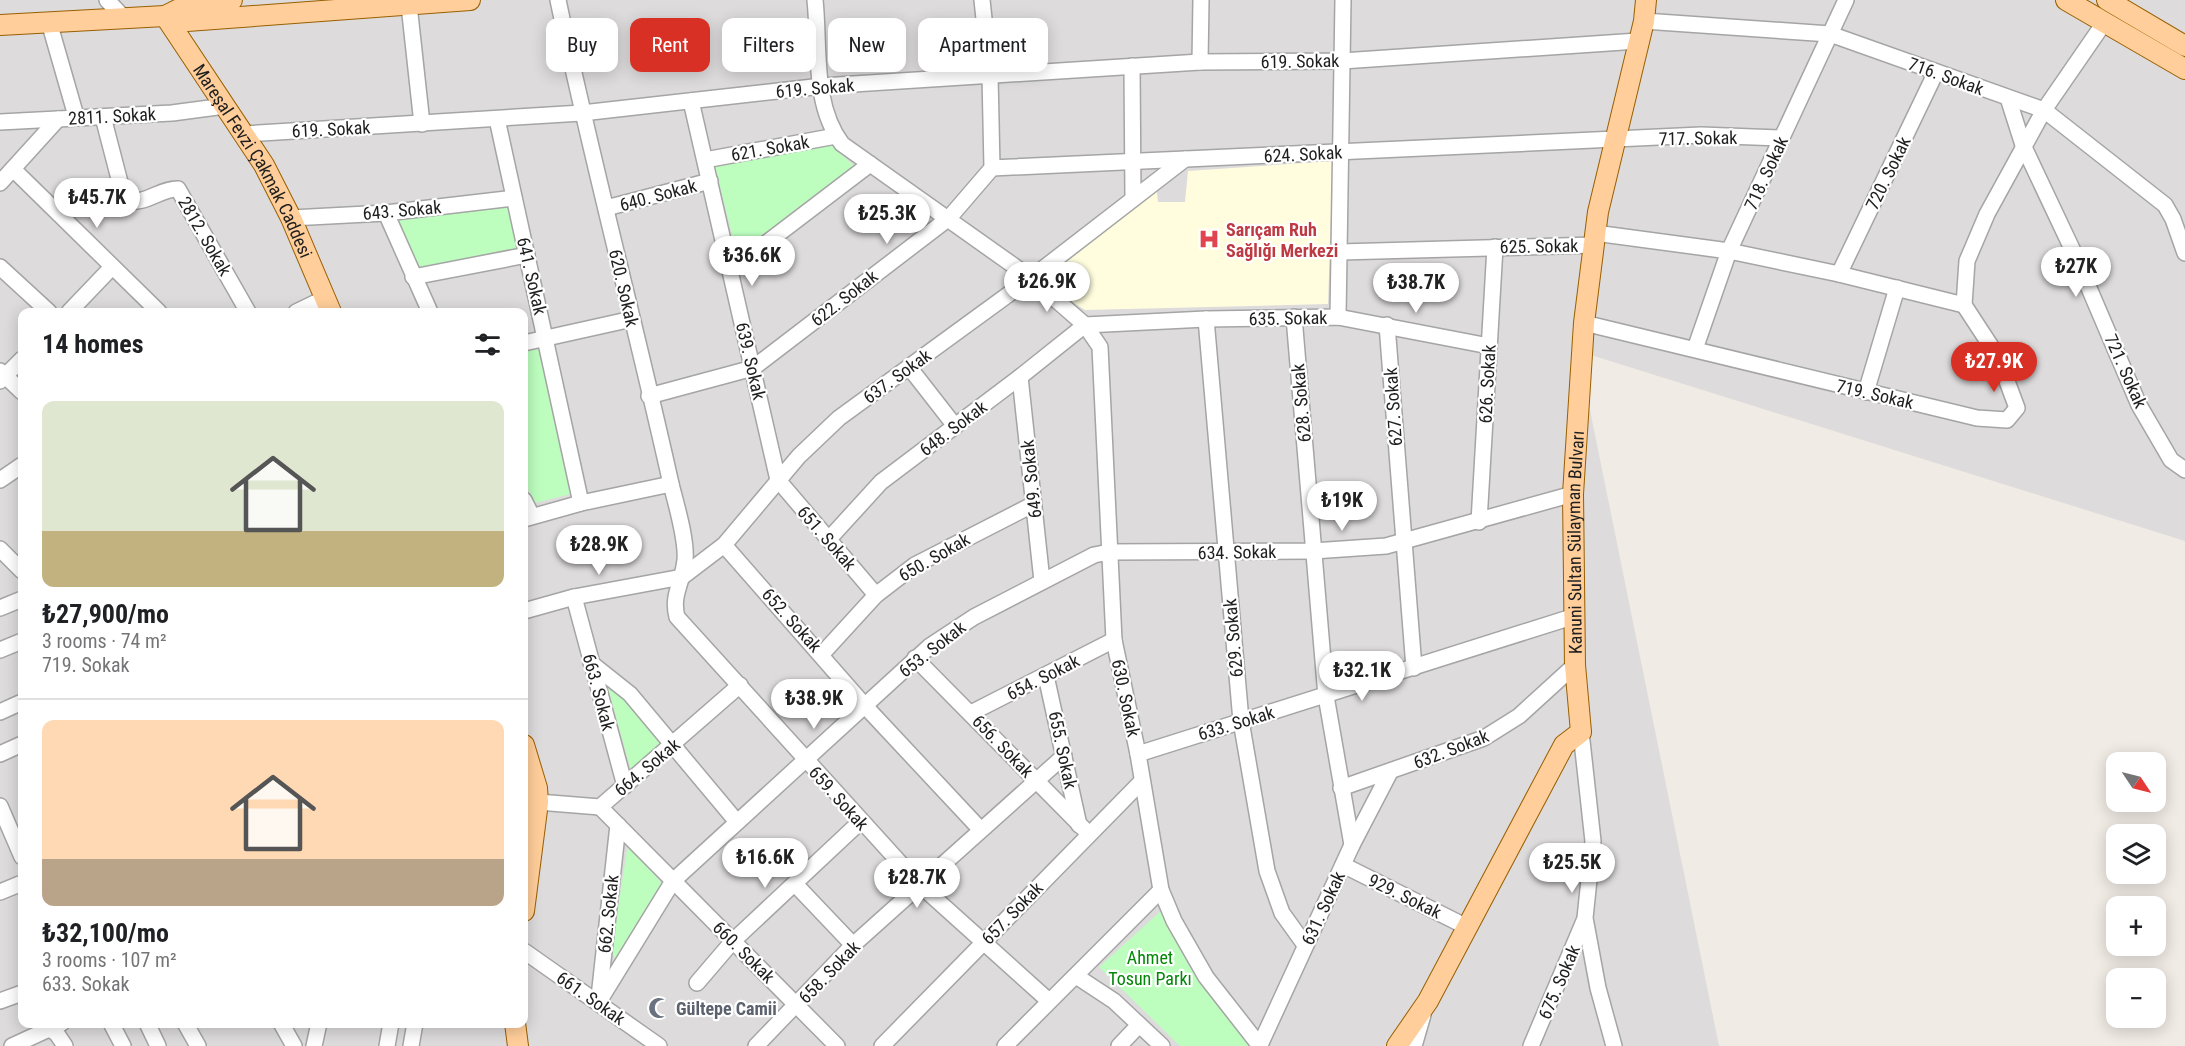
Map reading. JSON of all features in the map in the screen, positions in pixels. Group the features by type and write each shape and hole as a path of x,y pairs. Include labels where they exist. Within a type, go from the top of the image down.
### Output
{"main road":[{"path":"165,15 193,2 232,0"},
{"path":"0,25 165,15 187,21 470,0"},
{"name":"Kanuni Sultan Sülayman Bulvarı","path":"1581,732 1575,665 1573,494 1584,323 1594,239 1614,140 1644,21 1646,0"},
{"path":"2066,0 2185,69"},
{"path":"2109,0 2185,46"},
{"name":"Mareşal Fevzi Çakmak Caddesi","path":"165,15 264,165 291,218 328,305"},
{"path":"1397,1046 1428,1001 1564,745 1581,732"},
{"path":"528,762 538,802 528,880"},
{"path":"516,1028 518,1046"}],"street":[{"path":"108,0 123,17"},
{"name":"620. Sokak","path":"558,0 582,113 671,484 686,557 673,602"},
{"path":"816,0 825,110 836,136"},
{"path":"982,0 990,75 992,168"},
{"path":"1200,62 1201,0"},
{"path":"1338,317 1343,0"},
{"name":"718. Sokak","path":"1695,349 1729,251 1846,0"},
{"path":"409,5 422,124"},
{"name":"716. Sokak","path":"1644,21 1830,34 2044,110 2154,194 2179,222 2185,254"},
{"path":"49,22 76,116"},
{"path":"1964,305 1967,261 2023,146 2044,110 2104,23"},
{"name":"619. Sokak","path":"244,134 582,113 822,86 1200,62 1342,61 1638,41"},
{"path":"1132,66 1133,199"},
{"name":"720. Sokak","path":"1839,274 1936,72"},
{"name":"721. Sokak","path":"2008,98 2023,146 2074,253 2139,405 2171,460 2185,470"},
{"name":"639. Sokak","path":"691,101 778,480"},
{"name":"2811. Sokak","path":"0,122 76,116 103,117 225,106"},
{"name":"2812. Sokak","path":"103,117 123,195 131,201 178,189 246,308"},
{"path":"0,183 58,119"},
{"name":"641. Sokak","path":"497,119 581,503"},
{"name":"717. Sokak","path":"1614,140 1701,135 1782,138"},
{"name":"621. Sokak","path":"705,160 836,136"},
{"name":"630. Sokak","path":"836,136 847,149 949,218 1031,278 1085,325 1100,347 1114,640 1138,754 1161,890 1174,921 1206,977 1260,1046"},
{"name":"624. Sokak","path":"992,168 1614,140"},
{"name":"637. Sokak","path":"682,576 724,544 815,438 838,418 1031,278 1185,159"},
{"path":"731,270 870,164"},
{"name":"622. Sokak","path":"649,396 753,368 949,218 992,168"},
{"path":"13,169 155,308"},
{"name":"640. Sokak","path":"606,208 710,181"},
{"name":"643. Sokak","path":"291,218 386,213 514,198"},
{"path":"386,213 428,308"},
{"name":"625. Sokak","path":"1340,252 1496,247 1594,239 1729,251 1839,274 1964,305"},
{"name":"626. Sokak","path":"1479,522 1496,247"},
{"path":"413,277 527,255"},
{"path":"0,267 45,308"},
{"path":"73,308 112,267"},
{"path":"1866,392 1897,288"},
{"name":"719. Sokak","path":"1584,323 1977,418 2007,420 2017,408 1998,357 1964,305"},
{"name":"628. Sokak","path":"1294,317 1326,696 1352,845"},
{"name":"635. Sokak","path":"1085,325 1206,319 1338,317 1489,346"},
{"path":"528,342 632,319"},
{"name":"629. Sokak","path":"1206,319 1241,721 1268,871 1282,913 1305,945"},
{"name":"648. Sokak","path":"829,539 881,482 1085,325"},
{"name":"627. Sokak","path":"1387,326 1414,668"},
{"path":"18,362 2,376 18,389"},
{"path":"909,367 955,426"},
{"name":"649. Sokak","path":"1020,377 1042,581"},
{"path":"0,480 18,468"},
{"name":"651. Sokak","path":"778,480 876,595"},
{"path":"528,518 581,503 671,484"},
{"name":"634. Sokak","path":"1109,552 1313,551 1403,543 1573,494"},
{"name":"650. Sokak","path":"822,654 876,595 924,559 1034,504"},
{"name":"652. Sokak","path":"724,544 865,706 980,829"},
{"path":"0,549 18,567"},
{"name":"653. Sokak","path":"598,1003 673,881 915,658 958,626 1077,562 1109,552"},
{"path":"528,610 574,597 682,576"},
{"name":"663. Sokak","path":"574,597 625,786"},
{"path":"0,608 18,601"},
{"name":"659. Sokak","path":"673,602 677,617 860,822 920,885 1049,1001"},
{"name":"633. Sokak","path":"1138,754 1575,616"},
{"name":"654. Sokak","path":"972,713 1114,640"},
{"path":"0,650 18,643"},
{"name":"656. Sokak","path":"915,658 972,713 1084,830"},
{"path":"591,663 630,694 737,822"},
{"name":"632. Sokak","path":"1341,788 1484,738 1519,716 1575,665"},
{"name":"655. Sokak","path":"1046,676 1084,830"},
{"name":"664. Sokak","path":"538,802 600,807 673,746 740,685"},
{"path":"0,712 18,704"},
{"path":"1581,732 1593,841 1585,918 1598,988 1614,1046"},
{"path":"0,754 18,746"},
{"name":"658. Sokak","path":"756,1046 853,945 1035,779 1064,756"},
{"name":"631. Sokak","path":"1260,1046 1352,845 1390,772"},
{"name":"657. Sokak","path":"882,1046 983,943 1084,830 1142,781"},
{"path":"0,806 18,848"},
{"name":"660. Sokak","path":"600,807 837,1046"},
{"path":"697,982 733,941 860,822"},
{"name":"662. Sokak","path":"598,1003 618,825"},
{"name":"929. Sokak","path":"1343,865 1467,927"},
{"path":"795,884 853,945"},
{"path":"0,892 18,885"},
{"path":"1005,1046 1161,890"},
{"name":"675. Sokak","path":"1532,1046 1585,918"},
{"name":"661. Sokak","path":"528,954 659,1046"},
{"path":"1076,976 1114,1001 1162,1046"},
{"path":"0,1001 18,994"},
{"path":"1414,1046 1428,1001"},
{"path":"1119,1046 1139,1025"},
{"path":"12,1046 45,1028"},
{"path":"53,1028 66,1046"},
{"path":"114,1028 123,1046"},
{"path":"149,1028 158,1046"},
{"path":"188,1028 198,1046"},
{"path":"284,1028 294,1046"},
{"path":"314,1046 318,1028"},
{"path":"387,1046 390,1028"},
{"path":"411,1046 414,1028"},
{"path":"0,1037 6,1046"}],"shaded area":[{"path":"0,0 2185,0 2185,541 1578,351 1719,1046 0,1046"},
{"name":"Sarıçam Ruh Sağlığı Merkezi","path":"1333,161 1328,304 1085,310 1069,300 1042,275 1156,185 1158,202 1185,202 1188,171"}],"green space":[{"path":"831,144 854,166 737,254 715,167"},
{"path":"509,207 520,250 416,271 396,218"},
{"path":"545,345 571,494 535,503 528,489 528,349"},
{"path":"607,684 626,700 662,746 631,771"},
{"path":"628,844 664,886 617,961 611,953"},
{"name":"Ahmet Tosun Parkı","path":"1162,910 1188,964 1252,1046 1180,1046 1099,967"}],"place":[{"name":"Sarıçam Ruh Sağlığı Merkezi","path":"1209,239"},
{"name":"Gültepe Camii","path":"659,1008"}]}
